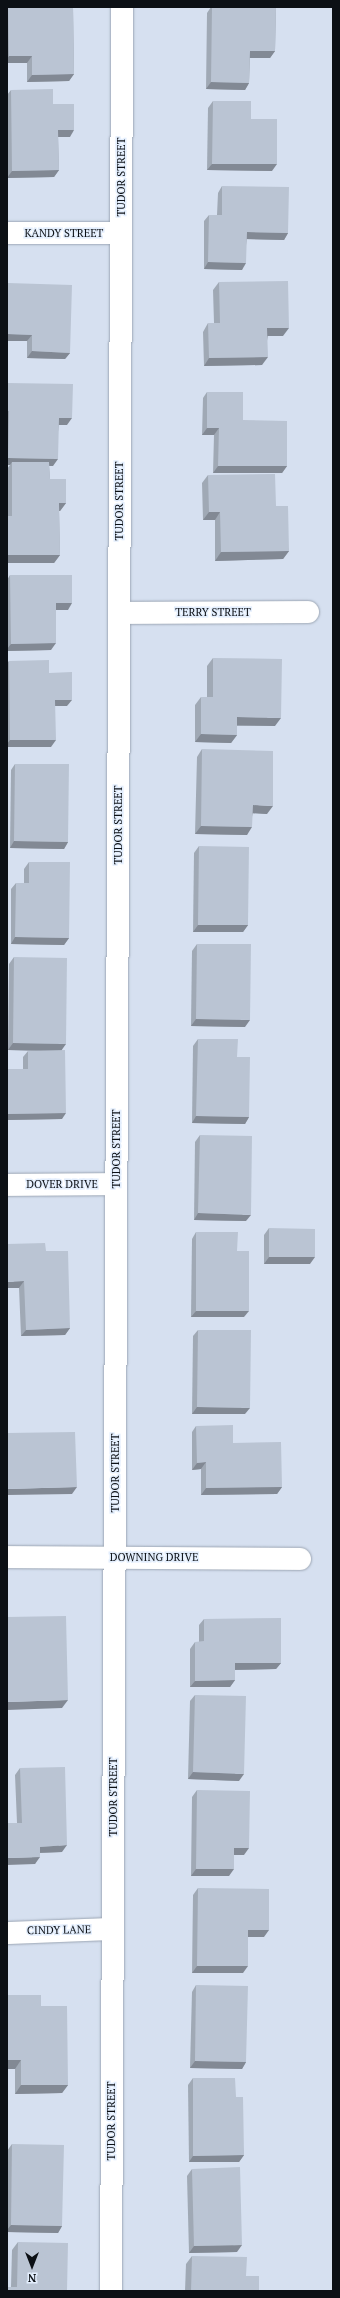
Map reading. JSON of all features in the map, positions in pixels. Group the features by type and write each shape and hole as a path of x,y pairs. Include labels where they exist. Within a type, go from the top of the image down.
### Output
{"street":[{"name":"TUDOR STREET","path":"110,2291 122,7"},
{"name":"KANDY STREET","path":"7,233 121,233"},
{"name":"TERRY STREET","path":"119,613 308,612"},
{"name":"DOVER DRIVE","path":"7,1185 116,1184"},
{"name":"DOWNING DRIVE","path":"7,1557 300,1559"},
{"name":"CINDY LANE","path":"7,1933 112,1929"}],"building":[{"path":"8,7 73,7 74,74 32,75 32,56 9,56"},
{"path":"212,7 276,7 275,51 250,51 249,83 211,82"},
{"path":"53,89 53,104 74,104 74,130 58,130 59,170 12,171 11,90"},
{"path":"213,101 251,101 251,119 277,119 277,164 212,164"},
{"path":"222,186 289,187 288,233 247,232 246,263 208,262 209,215 222,215"},
{"path":"288,281 289,328 267,328 268,357 209,358 208,323 220,323 219,282"},
{"path":"8,283 72,285 70,353 32,351 32,335 7,334"},
{"path":"7,383 73,384 72,418 59,418 58,459 8,458 9,411 7,411"},
{"path":"207,392 243,392 243,420 287,421 287,466 218,466 219,428 207,428"},
{"path":"12,462 49,462 50,479 66,479 66,503 59,503 60,555 7,555 7,516 12,516"},
{"path":"275,474 276,506 288,506 289,551 221,552 220,512 209,512 208,475"},
{"path":"10,575 72,575 72,603 56,603 56,643 11,644"},
{"path":"213,658 282,659 281,718 237,717 237,735 201,734 201,697 213,697"},
{"path":"49,660 49,673 72,672 72,700 55,700 56,740 10,740 9,661"},
{"path":"202,749 273,751 273,806 253,805 252,827 201,826"},
{"path":"15,764 69,764 68,842 14,841"},
{"path":"199,846 249,847 248,925 198,925"},
{"path":"29,862 70,862 69,938 15,937 16,883 29,883"},
{"path":"197,944 251,944 250,1020 196,1019"},
{"path":"14,957 67,958 66,1044 13,1043"},
{"path":"198,1039 238,1039 237,1057 250,1057 249,1117 196,1116"},
{"path":"65,1050 66,1113 7,1114 7,1069 28,1069 28,1051"},
{"path":"200,1135 252,1136 251,1215 198,1213"},
{"path":"269,1228 315,1229 315,1257 269,1257"},
{"path":"196,1232 238,1232 237,1251 249,1251 249,1311 196,1311"},
{"path":"45,1243 46,1251 68,1251 70,1328 26,1330 24,1281 7,1282 7,1244"},
{"path":"198,1330 251,1330 250,1408 197,1407"},
{"path":"233,1425 233,1443 281,1442 282,1487 206,1488 206,1462 197,1463 196,1426"},
{"path":"75,1432 77,1487 7,1489 7,1433"},
{"path":"66,1616 68,1700 7,1702 7,1617"},
{"path":"281,1618 281,1663 235,1663 235,1680 195,1681 195,1642 204,1641 204,1619"},
{"path":"195,1695 246,1696 244,1774 193,1772"},
{"path":"65,1767 67,1845 40,1847 40,1857 7,1858 7,1823 22,1823 20,1768"},
{"path":"197,1790 250,1791 249,1848 234,1848 234,1869 196,1869"},
{"path":"198,1888 269,1889 269,1930 248,1930 248,1966 197,1966"},
{"path":"196,1985 248,1986 246,2062 195,2061"},
{"path":"7,1995 41,1995 41,2006 67,2006 68,2085 21,2085 21,2060 7,2060"},
{"path":"193,2078 235,2078 236,2097 243,2097 244,2155 193,2156"},
{"path":"12,2144 64,2145 62,2226 11,2225"},
{"path":"240,2167 242,2245 194,2246 192,2169"},
{"path":"18,2242 68,2243 67,2291 7,2291 7,2287 17,2287"},
{"path":"192,2256 247,2257 246,2276 259,2276 259,2291 191,2291"}]}
